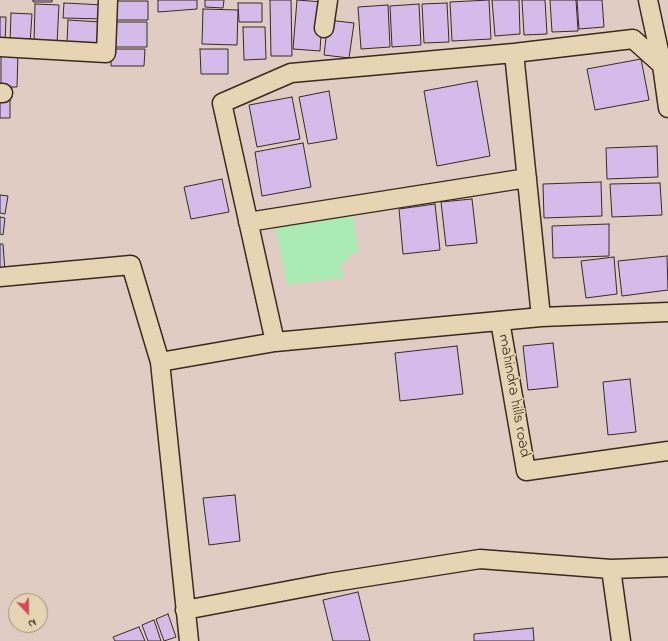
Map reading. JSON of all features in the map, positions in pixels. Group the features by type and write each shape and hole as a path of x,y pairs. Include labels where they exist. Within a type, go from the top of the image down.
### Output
{"street":[{"path":"0,47 106,53 108,0"},
{"path":"324,28 328,0"},
{"path":"648,0 665,66 668,108"},
{"path":"275,342 222,103 291,73 514,53 633,38 665,66"},
{"path":"514,53 541,317"},
{"path":"248,222 527,178"},
{"path":"0,277 131,265 160,362 187,640"},
{"path":"160,362 275,342 541,317 668,312"},
{"name":"mahindra hills road","path":"500,321 526,471 668,451"},
{"path":"185,610 328,583 480,559 611,569 668,567"},
{"path":"611,569 621,641"}],"green space":[{"path":"353,216 359,252 352,254 341,266 344,278 287,285 275,227"}],"building":[{"path":"33,0 52,0 52,2 33,2"},
{"path":"158,0 197,0 197,9 158,12"},
{"path":"205,0 224,0 223,8 205,7"},
{"path":"270,0 291,0 292,56 271,56"},
{"path":"297,0 323,2 320,51 293,49"},
{"path":"489,0 491,39 452,41 450,2"},
{"path":"492,0 519,0 520,34 495,36"},
{"path":"522,0 545,0 547,34 524,35"},
{"path":"550,0 576,0 578,31 552,32"},
{"path":"577,0 602,0 604,27 579,29"},
{"path":"111,1 148,1 148,20 111,20"},
{"path":"64,3 104,5 104,19 63,18"},
{"path":"238,3 262,3 262,22 239,22"},
{"path":"447,3 449,42 424,43 422,4"},
{"path":"35,4 59,5 57,44 34,43"},
{"path":"419,4 421,45 392,47 390,6"},
{"path":"388,5 390,47 361,49 358,7"},
{"path":"203,9 238,10 237,45 202,44"},
{"path":"11,13 32,14 30,44 10,44"},
{"path":"0,17 6,17 5,44 0,44"},
{"path":"68,20 101,22 100,44 67,42"},
{"path":"328,20 354,23 349,58 324,55"},
{"path":"110,22 147,22 147,47 110,47"},
{"path":"243,27 265,27 266,59 244,60"},
{"path":"111,49 145,49 144,66 111,66"},
{"path":"200,49 228,49 228,74 201,74"},
{"path":"1,52 18,52 17,87 1,87"},
{"path":"641,59 649,100 595,110 587,69"},
{"path":"477,81 490,156 437,166 424,91"},
{"path":"329,91 337,139 308,144 299,97"},
{"path":"10,94 10,118 0,118 0,95"},
{"path":"292,97 300,139 257,147 249,105"},
{"path":"303,143 311,187 262,196 255,152"},
{"path":"657,146 658,177 607,179 606,148"},
{"path":"222,179 229,212 191,219 184,187"},
{"path":"601,182 602,216 544,218 543,184"},
{"path":"660,183 662,215 612,217 610,184"},
{"path":"0,195 8,196 5,214 0,213"},
{"path":"472,199 477,243 446,246 441,202"},
{"path":"435,204 440,250 403,254 399,209"},
{"path":"0,217 5,218 3,235 0,234"},
{"path":"609,224 609,256 553,258 552,226"},
{"path":"0,244 3,244 5,272 0,272"},
{"path":"667,256 668,290 622,296 618,261"},
{"path":"614,257 617,294 586,298 581,261"},
{"path":"553,343 558,387 528,390 523,346"},
{"path":"457,346 463,394 400,401 395,353"},
{"path":"630,379 636,432 608,435 603,382"},
{"path":"235,495 240,541 209,545 203,498"},
{"path":"358,592 370,641 333,641 323,600"},
{"path":"168,614 176,637 164,641 156,619"},
{"path":"154,620 161,641 148,641 142,625"},
{"path":"139,627 145,641 115,641 113,637"},
{"path":"533,628 534,641 474,641 474,634"}]}
